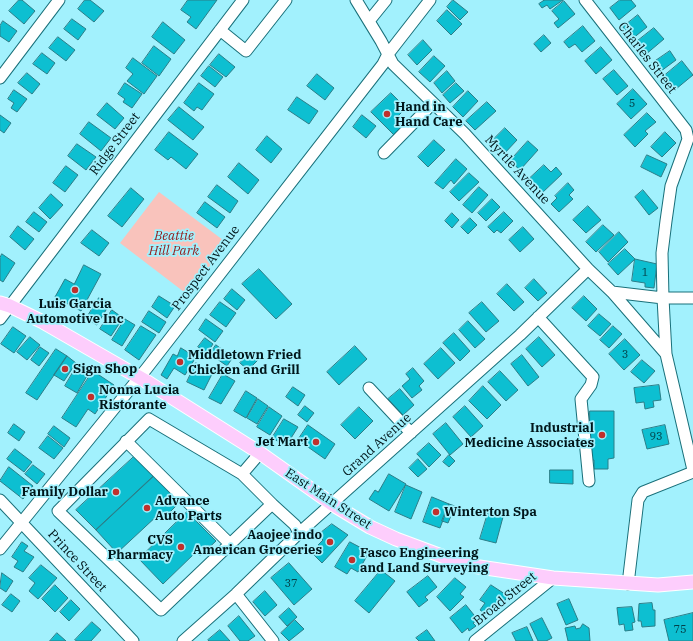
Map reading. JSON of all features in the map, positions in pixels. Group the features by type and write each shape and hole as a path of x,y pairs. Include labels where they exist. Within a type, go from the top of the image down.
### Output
{"main road":[{"name":"East Main Street","path":"5,304 43,322 139,377 260,453 332,504 370,527 396,539 466,565 553,578 658,585 693,582"}],"street":[{"path":"0,78 59,0"},
{"name":"Ridge Street","path":"0,319 5,304 243,0"},
{"path":"220,30 246,51 286,0"},
{"name":"Myrtle Avenue","path":"356,0 393,64 465,134 588,269 612,292 666,354"},
{"path":"369,21 386,0"},
{"name":"Prospect Avenue","path":"0,549 139,377 430,0"},
{"name":"Charles Street","path":"585,0 686,130 688,140 671,186 662,253 666,354 693,471"},
{"path":"384,153 433,103"},
{"name":"Grand Avenue","path":"183,641 236,594 298,532 411,434 588,269"},
{"path":"612,292 663,298 693,298"},
{"path":"538,317 593,376 591,385 581,399 589,481"},
{"path":"369,388 411,434"},
{"path":"272,504 161,610 58,511 148,419 242,474 295,525 298,532"},
{"path":"126,441 230,544"},
{"path":"242,474 260,453"},
{"path":"628,584 638,500 643,492 693,471"},
{"name":"Prince Street","path":"0,500 133,641"},
{"name":"Broad Street","path":"475,641 553,578"},
{"path":"236,594 273,641"}],"green space":[{"name":"Beattie Hill Park","path":"159,192 227,243 188,295 120,243"}],"building":[{"path":"19,0 22,0 35,11 24,24 9,11"},
{"path":"85,0 90,0 104,11 94,22 78,9"},
{"path":"188,0 217,0 196,29 187,22 191,17 181,10"},
{"path":"453,0 468,12 460,20 447,7"},
{"path":"544,0 563,0 550,9 547,5 542,8 539,4"},
{"path":"620,0 631,0 636,6 619,20 610,8"},
{"path":"564,1 575,14 558,28 554,23 559,19 552,11"},
{"path":"447,10 462,24 451,35 437,21"},
{"path":"638,15 647,27 632,39 623,27"},
{"path":"72,19 86,29 78,40 64,29"},
{"path":"3,21 17,31 9,42 0,36 0,26"},
{"path":"163,22 185,40 174,54 152,37"},
{"path":"583,26 595,41 582,52 575,44 569,48 564,42"},
{"path":"654,28 664,39 645,55 635,43"},
{"path":"544,35 551,43 541,52 534,44"},
{"path":"58,37 75,50 66,61 49,48"},
{"path":"423,40 432,50 417,65 408,55"},
{"path":"154,46 171,59 159,76 142,63"},
{"path":"601,47 612,60 596,74 585,61"},
{"path":"670,51 676,60 657,74 651,64"},
{"path":"42,53 55,63 47,74 33,64"},
{"path":"219,54 235,67 226,77 210,65"},
{"path":"434,56 445,66 430,82 419,72"},
{"path":"133,58 157,76 144,94 127,81 133,74 126,68"},
{"path":"682,61 693,75 676,89 664,76"},
{"path":"209,66 223,77 215,87 201,76"},
{"path":"614,70 628,86 617,95 603,79"},
{"path":"447,71 455,81 442,93 434,83"},
{"path":"27,73 40,84 32,94 18,83"},
{"path":"317,74 334,88 325,100 307,86"},
{"path":"125,83 142,94 132,108 123,102 125,99 118,94"},
{"path":"199,83 214,94 202,110 197,107 194,111 184,103"},
{"path":"456,83 464,91 450,103 443,95"},
{"path":"633,89 647,104 631,119 617,104"},
{"path":"14,90 27,99 17,112 11,108 14,103 8,99"},
{"path":"468,91 478,101 463,117 453,107"},
{"name":"Hand in Hand Care","path":"391,93 406,108 398,116 408,126 396,137 371,112"},
{"path":"297,97 318,111 309,124 288,110"},
{"path":"487,102 496,111 475,130 466,121"},
{"path":"107,103 124,118 115,129 97,115"},
{"path":"179,107 204,127 193,140 168,120"},
{"path":"647,113 656,122 645,131 648,134 635,147 624,135"},
{"path":"0,115 11,123 4,133 0,130"},
{"path":"362,115 376,126 366,138 353,127"},
{"path":"89,122 111,138 101,151 80,134"},
{"path":"505,128 517,140 503,155 491,142"},
{"path":"169,132 198,154 186,169 171,157 168,160 155,150"},
{"path":"665,132 676,143 662,157 651,147"},
{"path":"267,136 282,149 271,163 256,150"},
{"path":"434,140 445,150 428,167 418,157"},
{"path":"528,141 538,150 520,170 510,161"},
{"path":"77,144 96,157 86,170 68,156"},
{"path":"647,155 667,164 661,177 641,167"},
{"path":"456,159 467,169 454,184 451,180 443,189 435,183"},
{"path":"239,163 259,180 248,194 228,177"},
{"path":"544,165 551,172 556,167 562,174 542,193 529,179"},
{"path":"66,166 78,175 65,192 53,183"},
{"path":"469,173 479,182 459,201 450,192"},
{"path":"568,183 574,190 569,195 573,199 559,212 551,204 557,198 555,196"},
{"path":"217,185 238,201 230,213 208,197"},
{"path":"479,187 488,195 472,213 463,205"},
{"path":"131,188 144,199 122,227 108,216"},
{"path":"643,190 658,208 649,215 635,197"},
{"path":"51,194 63,205 50,219 39,208"},
{"path":"492,199 500,207 486,221 478,213"},
{"path":"205,202 225,217 217,228 197,213"},
{"path":"588,206 601,220 586,233 573,220"},
{"path":"34,212 47,222 39,232 26,222"},
{"path":"504,212 513,221 501,233 497,230 494,233 488,227"},
{"path":"452,213 459,220 452,228 445,221"},
{"path":"470,218 477,225 468,234 461,227"},
{"path":"603,225 614,235 596,252 586,242"},
{"path":"18,226 34,239 25,250 10,237"},
{"path":"523,227 534,239 520,252 509,240"},
{"path":"92,230 109,243 99,256 81,243"},
{"path":"619,232 628,242 608,262 599,252"},
{"path":"625,249 635,259 618,275 608,264"},
{"path":"2,254 15,263 3,282 0,280 0,258"},
{"path":"635,259 657,264 654,288 645,287 645,283 632,281"},
{"name":"Luis Garcia Automotive Inc","path":"84,265 101,274 81,311 55,297 65,279 74,284"},
{"path":"259,269 292,304 276,319 242,284"},
{"path":"534,279 547,293 538,301 525,288"},
{"path":"507,284 524,302 514,311 497,294"},
{"path":"232,289 245,300 237,310 224,299"},
{"path":"159,296 175,306 167,318 152,307"},
{"path":"584,296 597,309 586,321 572,308"},
{"path":"99,298 109,305 97,325 86,319"},
{"path":"220,302 236,313 226,327 210,315"},
{"path":"482,302 499,321 486,332 469,313"},
{"path":"112,310 123,318 111,336 100,329"},
{"path":"149,311 166,322 159,333 142,322"},
{"path":"599,314 611,324 600,336 588,326"},
{"path":"125,319 135,325 122,346 112,340"},
{"path":"206,319 223,331 215,342 199,330"},
{"path":"468,321 485,339 475,348 459,330"},
{"path":"141,326 156,335 139,360 125,350"},
{"path":"613,326 622,334 609,348 600,340"},
{"path":"13,327 26,336 14,353 1,344"},
{"path":"454,333 470,351 460,361 443,343"},
{"path":"30,337 40,345 27,360 17,352"},
{"path":"539,337 555,355 542,367 526,349"},
{"path":"205,338 213,344 207,353 198,347"},
{"path":"625,339 640,355 624,370 609,354"},
{"path":"216,345 233,357 227,366 210,354"},
{"path":"355,346 367,359 339,385 327,372"},
{"path":"40,347 49,353 39,366 31,360"},
{"name":"Middletown Fried Chicken and Grill","path":"181,348 196,357 185,375 174,368 167,379 161,375 173,354 177,356"},
{"path":"441,348 455,363 438,379 424,364"},
{"path":"56,349 67,356 37,400 26,393"},
{"path":"250,353 258,360 248,370 240,363"},
{"path":"522,355 539,377 528,386 511,364"},
{"name":"Sign Shop","path":"67,356 76,363 64,381 54,375"},
{"path":"642,360 655,371 644,383 631,372"},
{"path":"196,363 213,372 204,390 187,382"},
{"path":"78,364 90,371 77,393 65,386"},
{"path":"413,368 424,381 419,386 422,390 412,398 402,386 410,379 406,374"},
{"name":"Nonna Lucia Ristorante","path":"93,371 114,385 95,414 88,409 76,427 62,418"},
{"path":"500,371 518,390 506,401 488,382"},
{"path":"223,374 235,381 221,404 209,398"},
{"path":"659,385 661,400 653,401 654,407 645,409 644,402 636,403 634,388"},
{"path":"483,386 501,405 487,419 469,401"},
{"path":"293,387 305,395 298,406 286,397"},
{"path":"400,389 414,405 403,415 388,399"},
{"path":"246,391 257,398 246,418 234,411"},
{"path":"258,399 268,406 257,424 247,418"},
{"path":"305,406 314,413 307,422 298,415"},
{"path":"465,406 483,426 471,437 453,417"},
{"path":"269,407 282,416 270,435 257,427"},
{"path":"359,407 373,421 355,439 341,425"},
{"name":"Industrial Medicine Associates","path":"590,411 614,411 614,458 608,459 608,469 594,469 594,460 590,460"},
{"path":"284,419 298,427 286,446 272,438"},
{"path":"446,423 463,444 450,455 433,434"},
{"path":"14,424 25,432 19,441 8,433"},
{"name":"Jet Mart","path":"308,425 335,444 325,459 298,440"},
{"path":"665,425 669,444 647,449 642,430"},
{"path":"54,426 70,438 64,447 48,434"},
{"path":"48,436 63,448 54,459 39,448"},
{"path":"429,443 441,455 429,467 417,454"},
{"path":"15,449 32,462 24,472 7,459"},
{"name":"Family Dollar","path":"137,454 156,474 96,530 76,510"},
{"path":"449,455 455,461 449,467 443,462"},
{"path":"418,459 427,469 418,477 409,468"},
{"path":"33,465 45,474 37,484 25,474"},
{"path":"9,467 33,486 23,499 0,481"},
{"path":"550,470 573,470 573,484 550,483"},
{"name":"Advance Auto Parts","path":"156,474 181,501 163,519 159,514 117,553 96,530"},
{"path":"389,474 406,484 389,511 369,499 375,490 378,492"},
{"path":"406,485 422,492 411,519 395,512"},
{"name":"Winterton Spa","path":"432,497 449,504 440,528 423,522"},
{"path":"449,504 455,506 448,523 442,521"},
{"name":"CVS Pharmacy","path":"187,512 216,541 200,556 196,552 163,584 139,559"},
{"path":"488,513 503,517 496,543 480,539"},
{"name":"Aaojee indo American Groceries","path":"332,524 348,535 322,563 313,554 320,547 318,545 323,540 318,535"},
{"path":"22,542 28,546 24,551 34,557 23,572 14,567 18,561 12,557"},
{"name":"Fasco Engineering and Land Surveying","path":"350,542 369,552 358,572 351,568 347,574 335,567"},
{"path":"289,563 312,589 294,605 271,578"},
{"path":"41,565 57,578 38,599 29,591 35,583 29,578"},
{"path":"381,570 395,581 369,613 355,601"},
{"path":"2,573 13,581 6,592 0,588"},
{"path":"428,576 437,587 425,597 428,600 419,607 407,592"},
{"path":"455,578 466,587 460,594 464,597 450,611 437,597"},
{"path":"55,585 68,598 55,612 42,599"},
{"path":"491,585 508,596 498,610 495,608 489,616 480,610 485,603 480,600"},
{"path":"265,591 277,605 265,616 253,602"},
{"path":"11,594 20,601 12,612 2,605"},
{"path":"569,599 578,620 566,625 557,604"},
{"path":"71,600 80,609 69,621 60,612"},
{"path":"652,603 653,610 655,610 655,626 642,627 641,621 638,621 639,604"},
{"path":"466,605 478,620 473,623 476,626 469,631 468,628 462,633 450,618"},
{"path":"632,607 635,622 632,623 633,630 625,631 624,624 619,625 617,608"},
{"path":"289,608 297,617 287,626 279,617"},
{"path":"693,613 693,641 669,641 664,620"},
{"path":"239,616 255,636 248,641 240,641 228,626"},
{"path":"542,618 552,638 546,641 538,641 530,624"},
{"path":"295,620 304,629 289,641 281,633"},
{"path":"92,622 101,630 91,641 75,640"},
{"path":"583,624 589,628 590,641 568,641 565,628 575,626 576,629 580,628"},
{"path":"527,627 533,641 516,641 512,633"},
{"path":"220,630 230,641 208,640"},
{"path":"427,630 435,641 419,641 416,638"},
{"path":"57,633 66,641 50,641"}],"place":[{"name":"Hand in Hand Care","path":"387,114"},
{"name":"Luis Garcia Automotive Inc","path":"75,290"},
{"name":"Middletown Fried Chicken and Grill","path":"180,362"},
{"name":"Sign Shop","path":"65,369"},
{"name":"Nonna Lucia Ristorante","path":"91,397"},
{"name":"Industrial Medicine Associates","path":"602,435"},
{"name":"Jet Mart","path":"316,442"},
{"name":"Family Dollar","path":"116,492"},
{"name":"Advance Auto Parts","path":"147,508"},
{"name":"Winterton Spa","path":"436,512"},
{"name":"Aaojee indo American Groceries","path":"330,542"},
{"name":"CVS Pharmacy","path":"181,547"},
{"name":"Fasco Engineering and Land Surveying","path":"352,560"}]}
